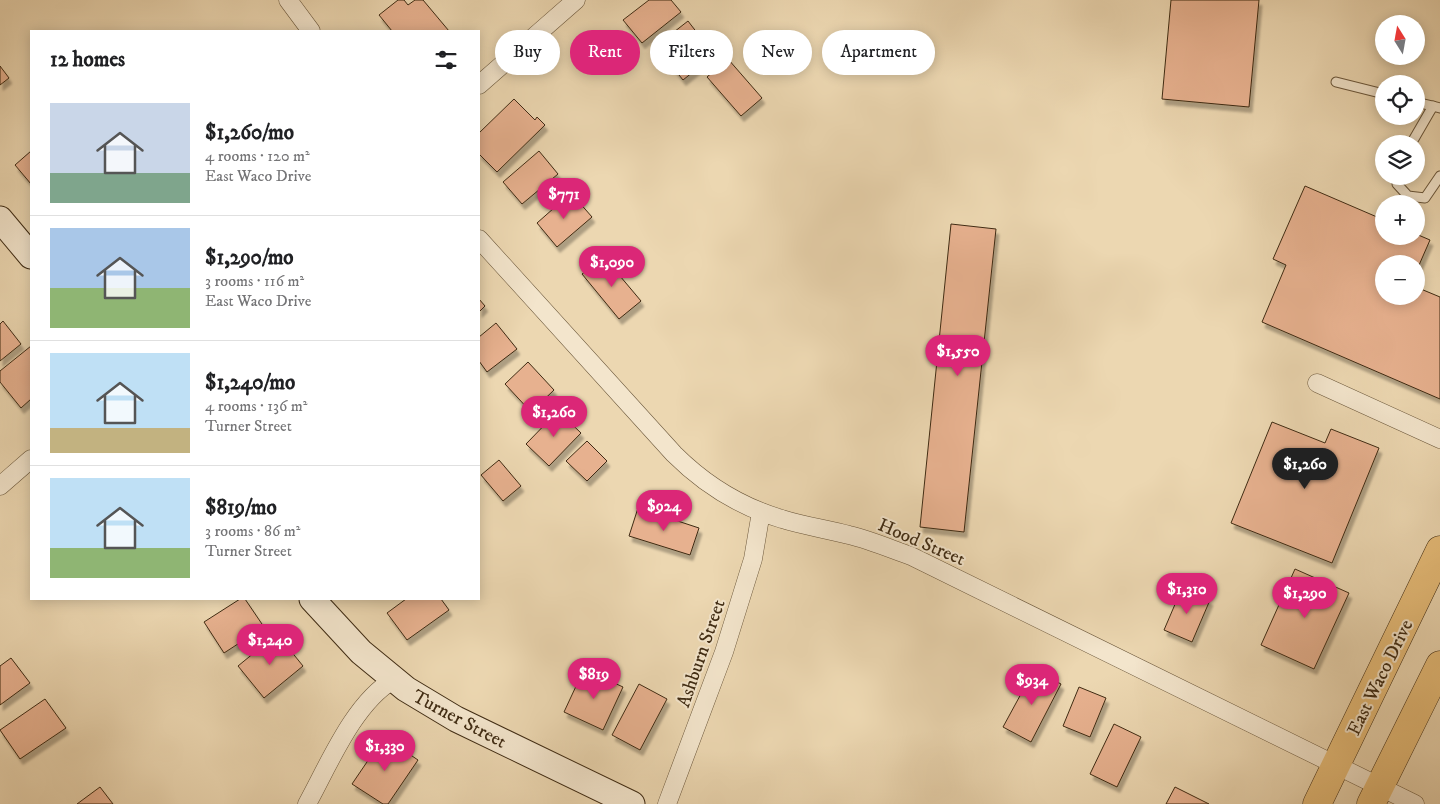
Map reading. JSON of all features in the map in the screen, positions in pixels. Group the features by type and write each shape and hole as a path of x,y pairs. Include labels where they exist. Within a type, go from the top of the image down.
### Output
{"main road":[{"name":"East Waco Drive","path":"1317,804 1440,550"},
{"path":"1375,795 1440,665"}],"street":[{"path":"288,0 310,30"},
{"path":"480,83 576,0"},
{"path":"0,219 30,255"},
{"name":"Hood Street","path":"480,239 687,467 730,498 783,520 851,535 911,556 1336,765 1375,795 1415,804"},
{"path":"1317,383 1440,439"},
{"path":"0,486 30,460"},
{"name":"Ashburn Street","path":"667,804 727,643 753,559 761,512"},
{"name":"Turner Street","path":"313,600 360,652 393,680 456,719 632,804"},
{"path":"308,804 356,715 386,684 393,680"}],"lane":[{"path":"1336,82 1375,92"},
{"path":"1417,135 1436,107"},
{"path":"1398,185 1408,196 1425,198 1440,176"}],"building":[{"path":"398,0 404,0 408,5 415,0 423,0 448,30 391,30 379,15"},
{"path":"649,0 671,0 681,12 658,30 650,30 650,37 642,43 640,41 640,30 631,30 623,20"},
{"path":"1171,0 1259,0 1249,107 1162,99"},
{"path":"688,21 695,30 676,30"},
{"path":"733,65 762,98 741,116 707,77 709,75 733,75"},
{"path":"0,66 9,78 0,85"},
{"path":"679,75 689,75 683,80"},
{"path":"514,99 535,120 537,117 545,125 497,172 480,155 480,132"},
{"path":"539,151 558,174 522,204 503,182"},
{"path":"30,152 30,183 15,165"},
{"path":"1305,186 1375,216 1375,245 1425,245 1425,238 1430,240 1423,255 1375,255 1375,305 1425,305 1425,291 1440,297 1440,399 1262,322 1286,265 1273,259"},
{"path":"571,193 592,217 557,247 537,223"},
{"path":"951,224 996,229 964,532 920,527"},
{"path":"604,257 641,301 619,319 582,274"},
{"path":"480,300 485,306 480,311"},
{"path":"3,321 21,344 0,361 0,324"},
{"path":"496,323 517,349 487,372 480,362 480,336"},
{"path":"30,347 30,400 21,408 0,382 0,371"},
{"path":"528,362 554,390 531,412 505,384"},
{"path":"558,411 581,433 549,466 526,444"},
{"path":"1272,422 1325,443 1331,429 1379,448 1332,563 1231,523"},
{"path":"587,441 607,461 587,481 566,461"},
{"path":"499,460 521,486 503,501 481,475"},
{"path":"638,508 699,528 690,555 629,536"},
{"path":"1295,569 1349,593 1314,669 1261,645"},
{"path":"1182,588 1210,600 1192,642 1164,630"},
{"path":"238,600 246,600 264,627 224,653 204,622"},
{"path":"405,600 442,600 449,610 407,640 387,613"},
{"path":"277,634 303,666 264,698 238,666"},
{"path":"11,658 30,683 0,705 0,666"},
{"path":"584,669 623,687 603,730 564,712"},
{"path":"1034,670 1061,684 1031,742 1003,727"},
{"path":"639,684 667,699 640,750 612,735"},
{"path":"1079,687 1106,698 1090,737 1063,726"},
{"path":"45,699 66,728 20,759 0,730"},
{"path":"1114,724 1141,737 1117,787 1090,774"},
{"path":"384,737 418,760 388,804 383,804 352,784"},
{"path":"100,787 113,804 77,804"},
{"path":"1175,787 1209,804 1166,804"}]}
